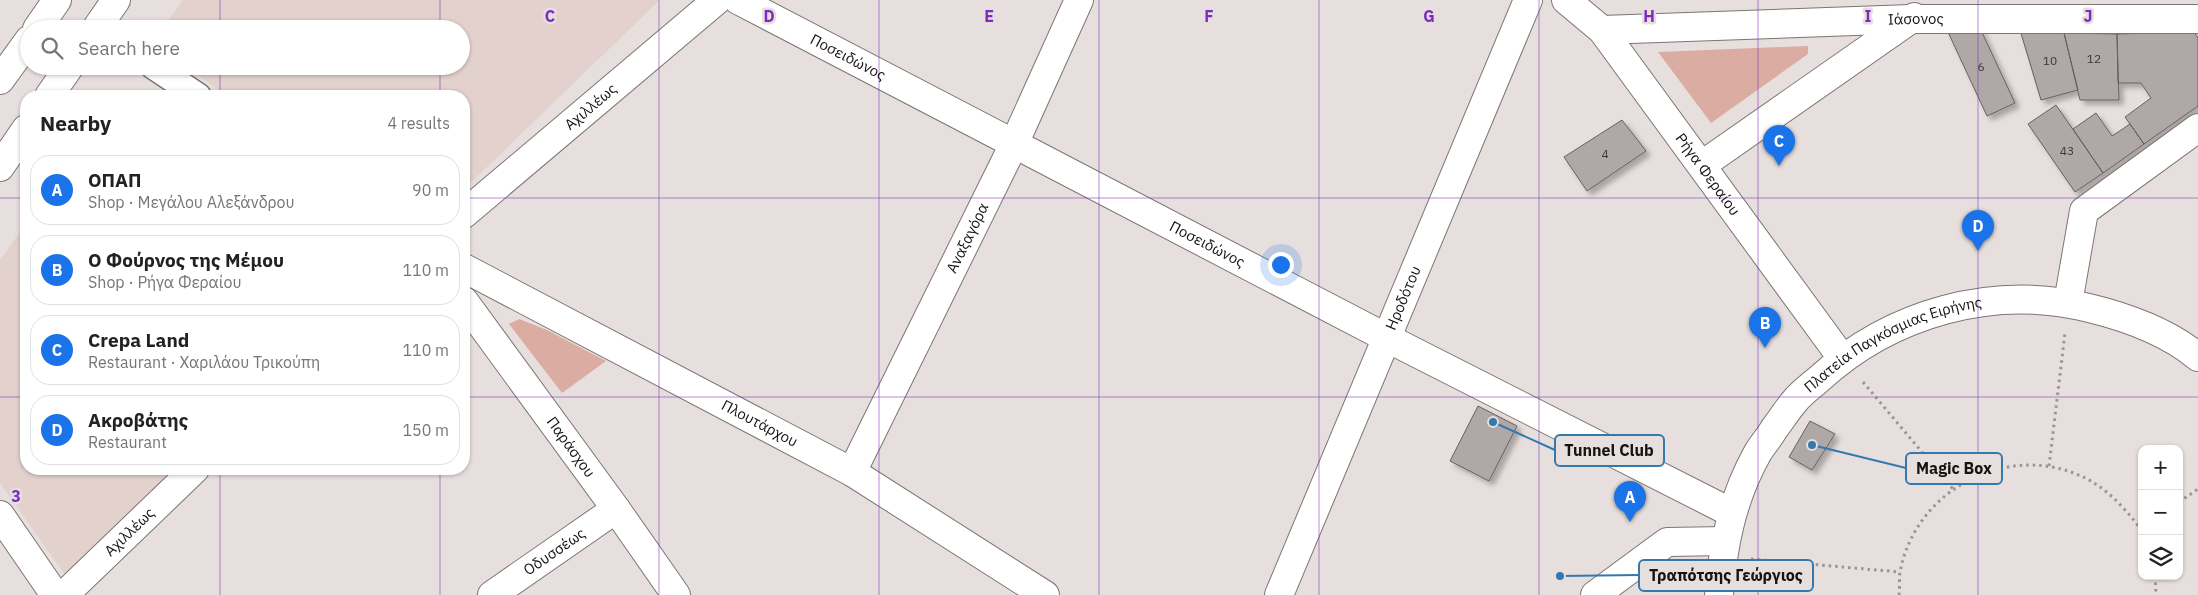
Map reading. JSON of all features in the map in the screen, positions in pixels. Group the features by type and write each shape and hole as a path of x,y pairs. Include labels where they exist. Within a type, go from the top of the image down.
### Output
{"street":[{"path":"43,20 57,0"},
{"path":"102,20 116,0"},
{"name":"Αχιλλέως","path":"470,209 717,0"},
{"name":"Ποσειδώνος","path":"738,0 1387,338 1732,513"},
{"name":"Αναξαγόρα","path":"852,472 1014,144 1079,0"},
{"name":"Ηροδότου","path":"1279,595 1528,0"},
{"name":"Ρήγα Φεραίου","path":"1566,0 1602,30 1842,358"},
{"path":"1702,165 1937,0"},
{"name":"Ιάσονος","path":"1602,30 1911,19 2198,19"},
{"path":"0,80 20,52"},
{"path":"53,90 64,75"},
{"path":"166,75 189,90"},
{"path":"2068,303 2084,212 2198,128"},
{"path":"0,167 20,138"},
{"name":"Πλουτάρχου","path":"470,271 852,472 1045,595"},
{"name":"Πλατεία Παγκόσμιας Ειρήνης","path":"1720,595 1723,549 1732,513 1757,454 1794,401 1842,358 1883,333 1927,314 1973,303 2021,299 2068,303 2113,314 2155,331 2198,357"},
{"name":"Παράσχου","path":"470,309 616,509 676,595"},
{"name":"Αχιλλέως","path":"64,595 189,475"},
{"name":"Οδυσσέως","path":"492,595 616,509"},
{"path":"0,516 55,595"},
{"path":"1595,595 1667,542 1723,549"}],"path":[{"path":"2049,466 2068,303"},
{"path":"1842,358 1953,489"},
{"path":"1900,595 1900,572 1910,540 1928,512 1953,489 1982,473 2015,465 2049,466 2081,476 2110,493 2138,525"},
{"path":"2183,499 2198,488"},
{"path":"1723,549 1900,572"},
{"path":"2155,580 2156,595"}],"shaded area":[{"path":"183,0 660,0 470,183 470,90 219,90 197,75 470,75 470,20 169,20"},
{"path":"1808,46 1808,54 1711,123 1658,52"},
{"path":"20,232 20,475 174,475 68,579 0,483 0,260"},
{"path":"519,319 547,330 606,361 562,393 509,324"}],"building":[{"path":"1979,26 2015,103 1987,116 1947,30"},
{"path":"2020,30 2064,33 2078,90 2041,100"},
{"path":"2194,32 2198,38 2198,106 2144,144 2125,117 2151,98 2141,83 2118,83 2117,34"},
{"path":"2064,33 2117,34 2119,100 2080,100"},
{"path":"2056,105 2103,173 2075,192 2028,124"},
{"path":"2096,113 2112,136 2130,124 2144,144 2103,173 2073,129"},
{"path":"1622,120 1646,151 1587,191 1564,157"},
{"path":"1478,406 1517,426 1489,481 1450,461"},
{"path":"1810,421 1835,434 1812,470 1789,457"}],"place":[{"name":"Crepa Land","path":"1779,166"},
{"name":"Ακροβάτης","path":"1978,251"},
{"name":"Ο Φούρνος της Μέμου","path":"1765,348"},
{"name":"Tunnel Club","path":"1493,422"},
{"name":"Magic Box","path":"1812,445"},
{"name":"ΟΠΑΠ","path":"1630,522"},
{"name":"Τραπότσης Γεώργιος","path":"1560,576"}]}
